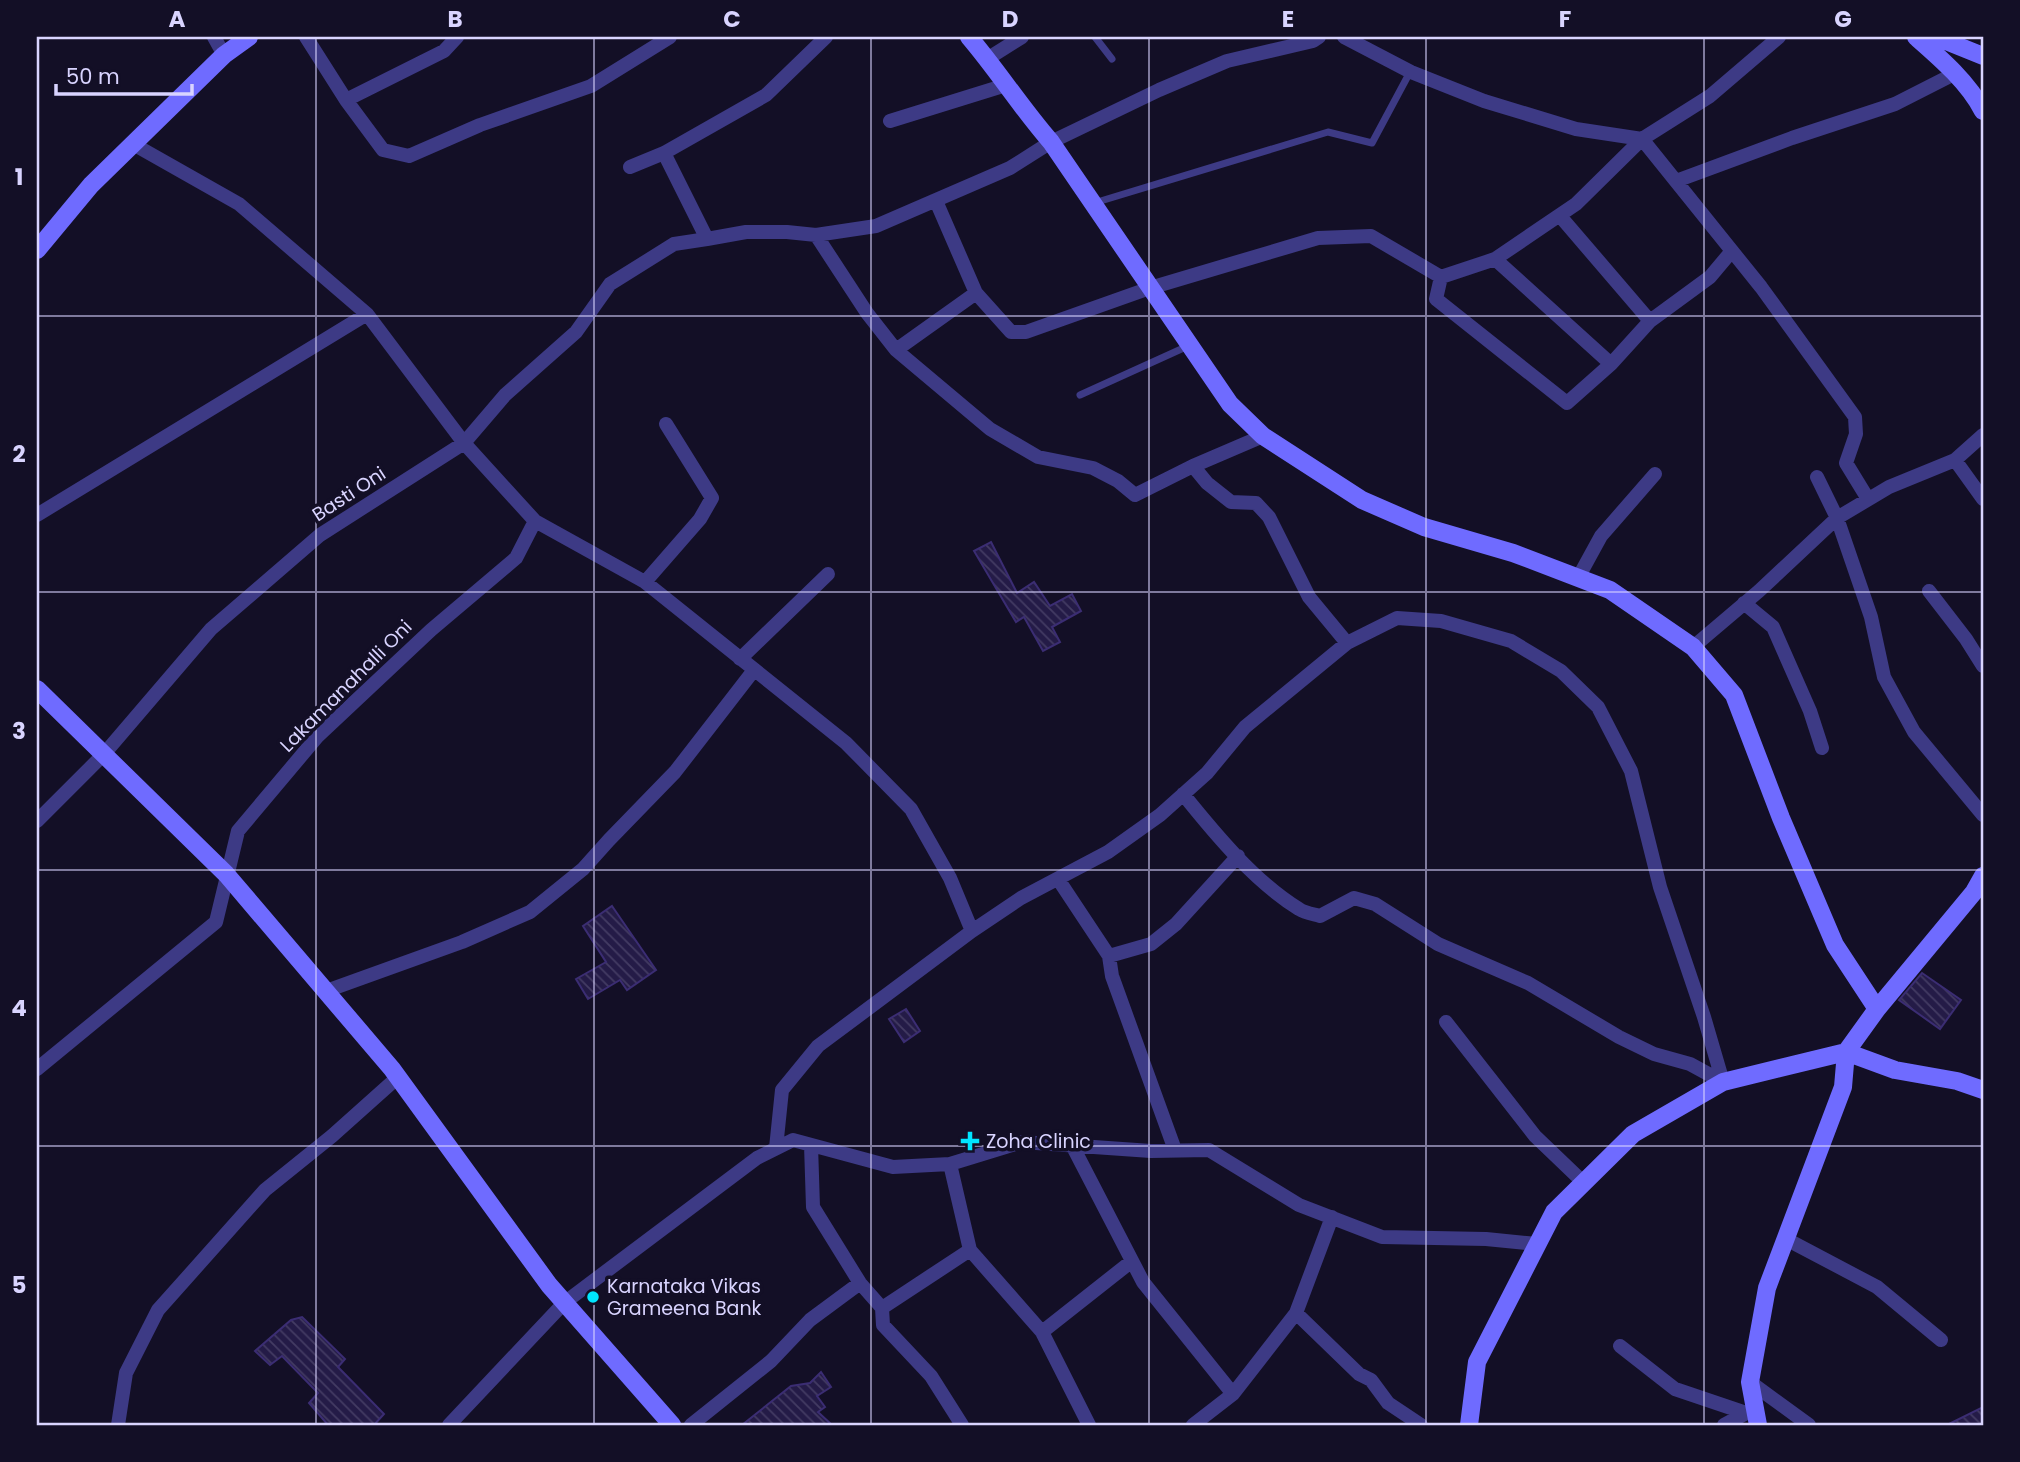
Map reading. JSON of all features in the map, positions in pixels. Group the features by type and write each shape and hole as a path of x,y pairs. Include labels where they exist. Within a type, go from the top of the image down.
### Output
{"street":[{"path":"214,37 224,55"},
{"path":"37,250 91,185 224,55 249,37"},
{"path":"306,37 345,100 383,150 409,156 480,125 591,86 670,37"},
{"path":"345,100 444,51 457,37"},
{"path":"630,167 664,152 766,95 827,37"},
{"path":"969,37 1051,142 1230,404 1263,436 1362,500 1424,527 1513,553 1610,590 1693,647 1734,695 1781,818 1835,945 1877,1009"},
{"path":"988,59 1022,37"},
{"name":"Basti Oni","path":"37,821 104,754 211,629 320,536 464,443 505,395 576,332 610,284 674,244 746,232 816,235 876,226 1010,168 1051,142 1159,90 1227,61 1313,41 1319,37"},
{"path":"1344,37 1411,72 1484,101 1576,130 1642,139 1761,287 1855,417 1856,434 1846,464 1868,499"},
{"path":"936,201 976,293 1011,332 1026,332 1150,288 1318,238 1371,236 1441,277 1495,258 1576,204 1642,139 1710,96 1779,37"},
{"path":"1916,37 1940,58 1978,101 1983,111"},
{"path":"1947,39 1983,56"},
{"path":"1676,181 1895,104 1954,74"},
{"path":"890,121 1006,85"},
{"path":"133,144 239,204 368,314 464,443 535,521 645,582 846,743 911,809 950,877 972,931"},
{"path":"664,152 707,239"},
{"path":"1559,216 1650,321"},
{"path":"816,235 867,313 896,350 990,429 1038,457 1093,468 1118,481 1135,495 1263,436"},
{"path":"1441,277 1436,299 1567,403 1611,364 1650,321 1710,277 1731,252"},
{"path":"1495,258 1611,364"},
{"path":"896,350 976,293"},
{"path":"37,515 368,314"},
{"path":"645,582 700,519 712,498 666,424"},
{"path":"1693,647 1838,518 1889,487 1955,460 1983,435"},
{"path":"1955,460 1983,499"},
{"path":"1193,466 1207,483 1231,502 1256,503 1269,517 1309,597 1347,643"},
{"path":"1578,578 1601,537 1656,474"},
{"path":"1817,477 1838,518 1871,617 1884,677 1914,732 1983,815"},
{"name":"Lakamanahalli Oni","path":"37,1069 216,922 238,831 317,737 431,630 516,558 535,521"},
{"path":"740,659 828,574"},
{"path":"1929,591 1983,666"},
{"path":"1744,603 1773,627 1810,711 1822,748"},
{"path":"776,1148 782,1090 818,1046 972,931 1021,898 1108,852 1160,815 1207,773 1245,727 1347,643 1397,618 1441,621 1511,642 1561,671 1598,707 1631,771 1660,887 1723,1082"},
{"path":"326,991 462,942 530,912 583,869 676,772 754,670"},
{"path":"37,690 226,874 398,1077 549,1285 672,1425"},
{"path":"1183,794 1213,832 1265,882 1301,910 1320,916 1354,898 1375,904 1438,944 1528,983 1619,1037 1654,1054 1690,1065 1723,1082"},
{"path":"1109,956 1151,944 1176,924 1238,856"},
{"path":"1753,1416 1750,1382 1767,1288 1843,1087 1846,1052 1877,1009 1974,892 1983,876"},
{"path":"1058,879 1109,956 1112,976 1175,1150"},
{"path":"1446,1022 1535,1136 1584,1182"},
{"path":"1469,1425 1477,1362 1554,1212 1633,1134 1723,1082 1846,1052 1895,1070 1957,1081 1983,1090"},
{"path":"118,1425 126,1373 158,1310 265,1190 332,1136 398,1077"},
{"path":"449,1425 564,1303 758,1158 793,1140 893,1167 950,1164 1022,1142 1151,1151 1209,1150 1299,1205 1382,1237 1486,1238 1537,1244"},
{"path":"811,1145 813,1207 860,1283 882,1308 883,1325 931,1376 961,1425"},
{"path":"1072,1145 1143,1282 1233,1394"},
{"path":"950,1164 970,1250 1042,1332 1089,1425"},
{"path":"1193,1425 1233,1394 1296,1313 1332,1217"},
{"path":"1786,1239 1877,1287 1941,1340"},
{"path":"882,1308 970,1250"},
{"path":"1042,1332 1132,1261"},
{"path":"691,1425 771,1361 810,1321 860,1283"},
{"path":"1296,1313 1359,1374 1371,1380 1388,1403 1420,1425"},
{"path":"1620,1346 1675,1389 1753,1416"},
{"path":"1750,1382 1809,1425"},
{"path":"1724,1425 1753,1416"}],"lane":[{"path":"1096,37 1112,59"},
{"path":"1093,203 1328,132 1372,143 1411,72"},
{"path":"1080,395 1189,345"}],"building":[{"path":"991,542 1017,593 1034,582 1050,606 1072,594 1081,611 1052,627 1060,642 1043,651 1024,617 1016,622 974,551"},
{"path":"612,906 656,970 627,990 620,980 588,999 576,979 606,962 583,926"},
{"path":"1922,973 1961,1000 1940,1029 1899,1000"},
{"path":"906,1009 920,1031 904,1042 889,1019"},
{"path":"302,1317 345,1359 338,1367 384,1414 374,1425 328,1425 309,1403 318,1393 282,1356 270,1365 255,1351 291,1320"},
{"path":"821,1372 831,1387 817,1396 825,1407 818,1412 832,1425 742,1425 791,1386 810,1383"},
{"path":"1983,1407 1983,1425 1947,1425"}],"place":[{"name":"Zoha Clinic","path":"970,1141"},
{"name":"Karnataka Vikas Grameena Bank","path":"593,1297"}]}
